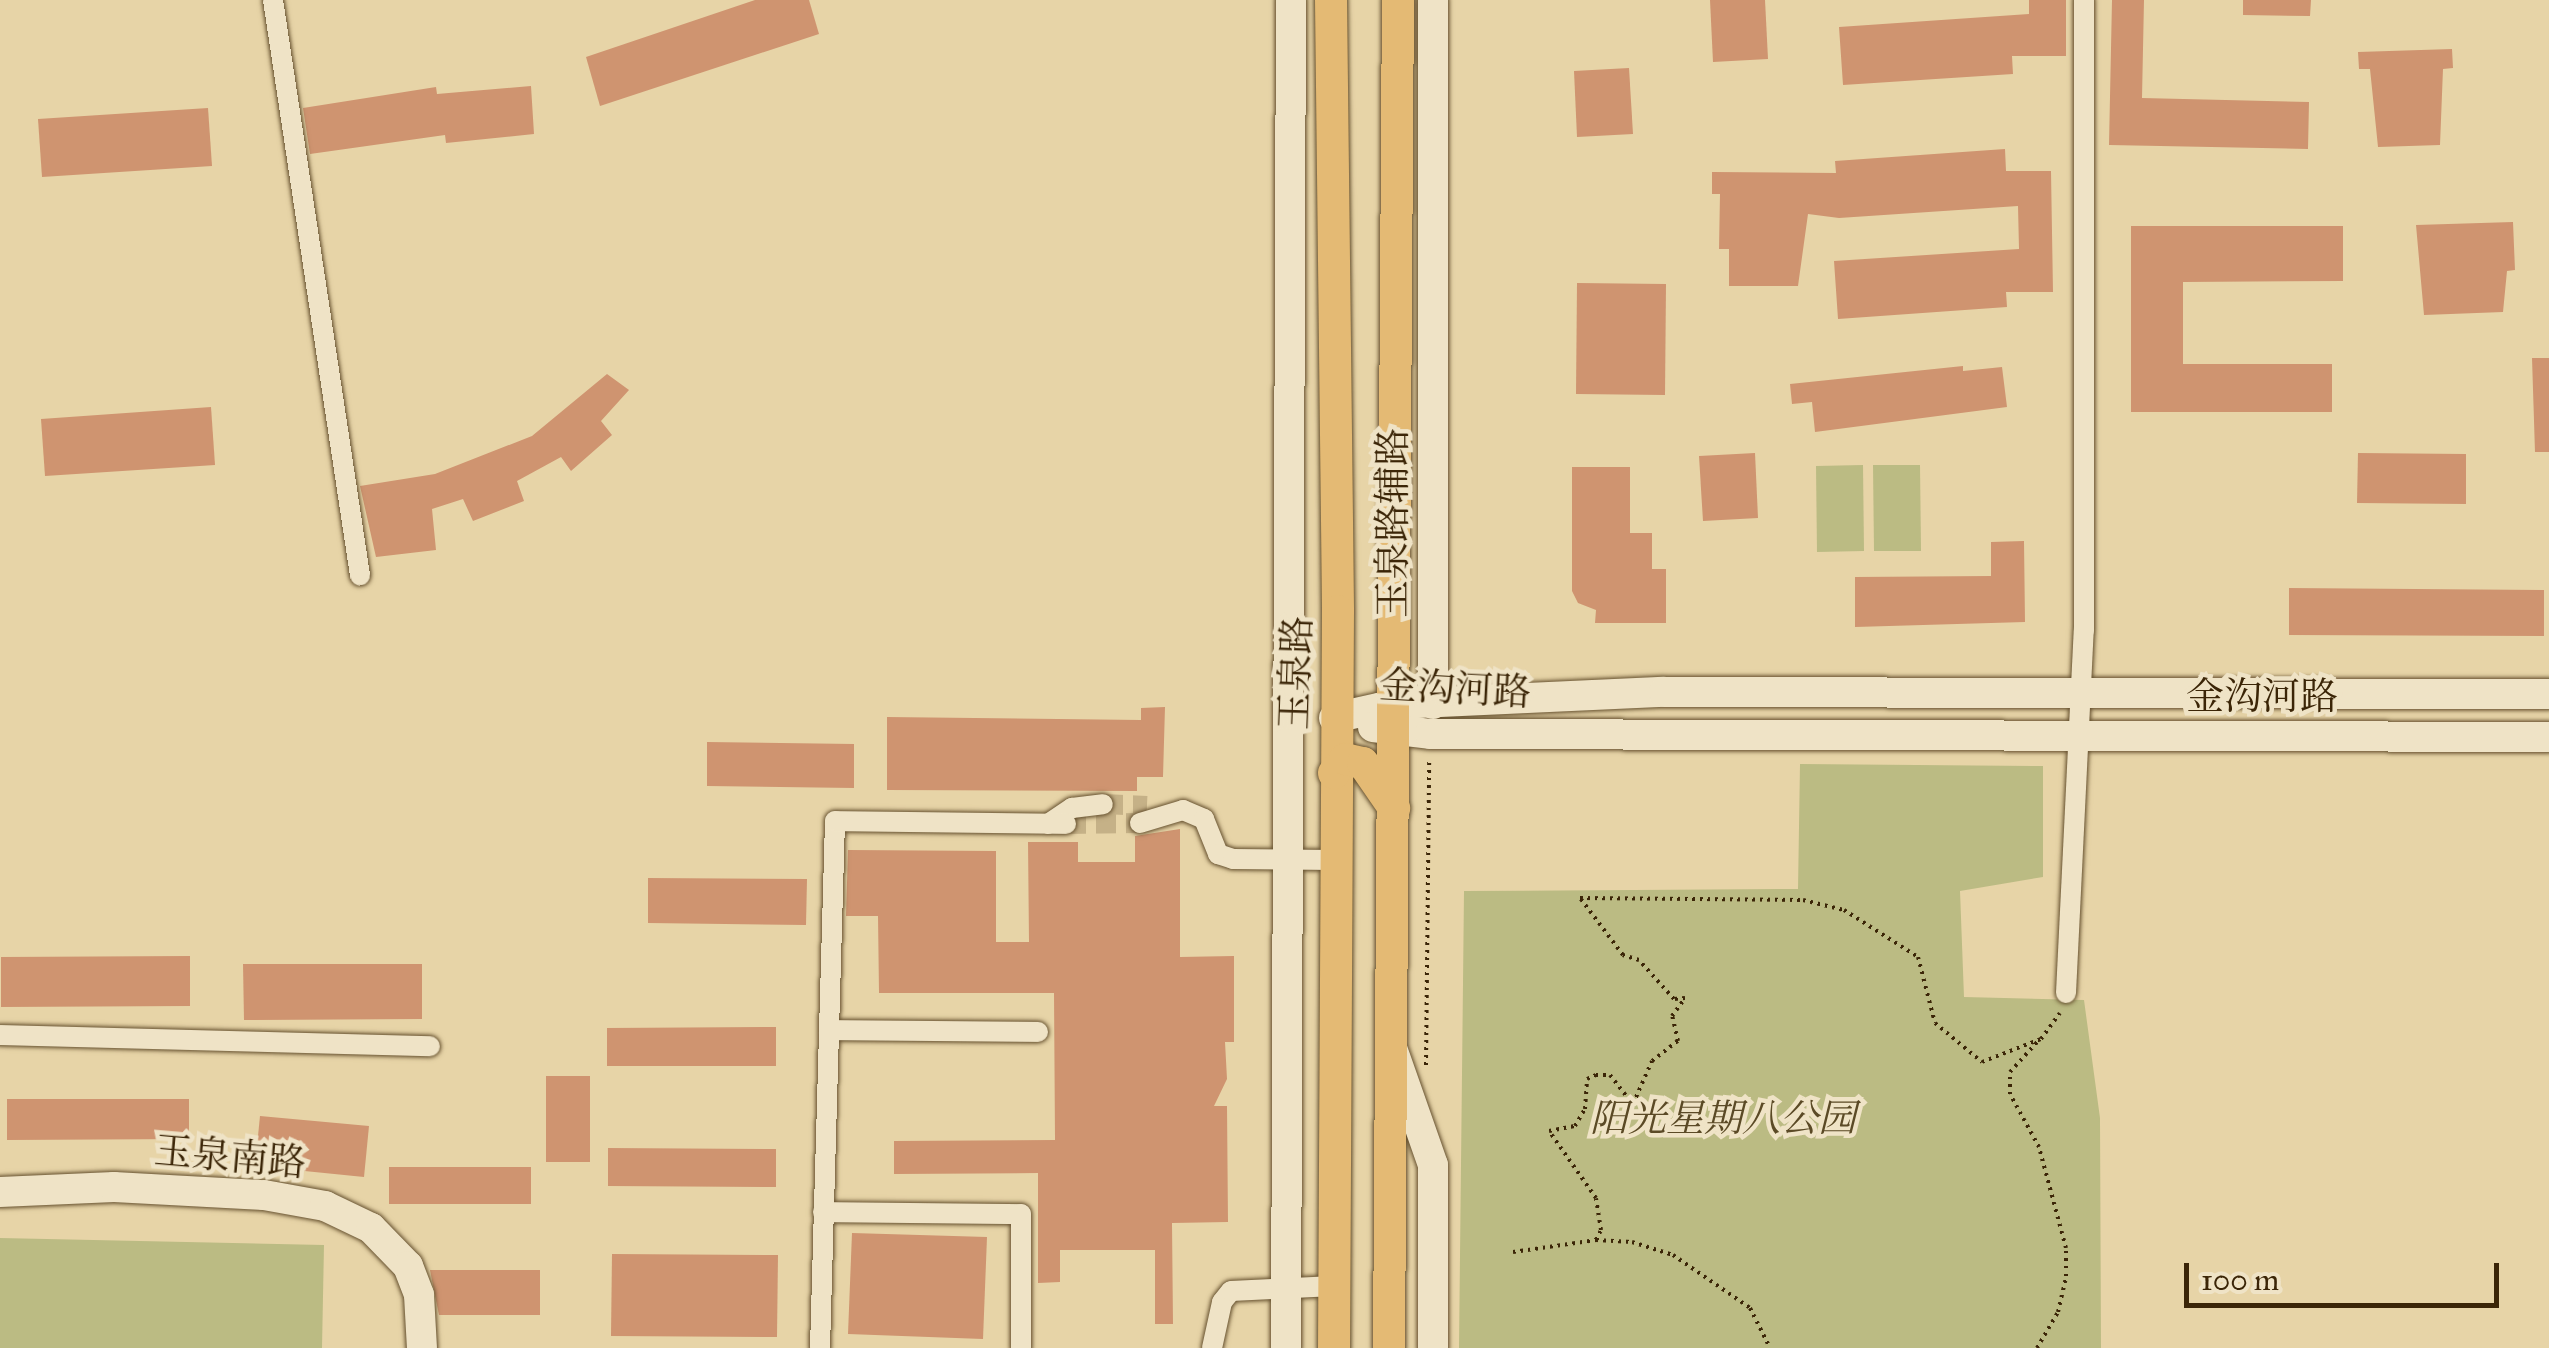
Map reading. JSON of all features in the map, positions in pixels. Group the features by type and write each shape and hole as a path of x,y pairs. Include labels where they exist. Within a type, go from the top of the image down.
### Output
{"main road":[{"name":"玉泉路","path":"1331,0 1336,560 1334,1348"},
{"path":"1389,1348 1398,0"},
{"path":"1336,560 1362,594 1380,594 1396,580"},
{"path":"1334,773 1345,760 1362,762 1394,808"}],"street":[{"path":"273,0 360,575"},
{"path":"1286,1348 1290,860 1286,468 1291,0"},
{"name":"玉泉路辅路","path":"1432,719 1434,0"},
{"path":"2066,993 2082,694 2084,0"},
{"path":"1292,116 1332,216"},
{"name":"金沟河路","path":"1432,719 1664,692 1973,689 2082,694 2549,694"},
{"name":"金沟河路","path":"1334,718 2080,737 2549,737"},
{"path":"820,1348 835,821 1056,824 1072,808 1102,804"},
{"path":"1143,814 1169,812 1204,819 1218,854 1334,860"},
{"path":"829,1030 1038,1032"},
{"path":"0,1035 430,1046"},
{"path":"1391,1047 1433,1165 1433,1348"},
{"name":"玉泉南路","path":"0,1192 114,1187 264,1195 325,1206 371,1228 408,1266 419,1296 422,1348"},
{"path":"824,1212 1021,1214 1021,1348"},
{"path":"1212,1348 1222,1302 1231,1291 1334,1286"}],"path":[{"path":"1426,1074 1432,719"},
{"path":"1596,1240 1601,1230 1596,1198 1549,1132 1574,1126 1585,1109 1587,1080 1596,1075 1610,1074 1633,1104 1652,1061 1678,1042 1672,1016 1685,998 1674,999 1638,960 1624,955 1580,898 1803,900 1844,910 1918,957 1935,1023 1982,1062 2041,1038"},
{"path":"2037,1348 2058,1312 2066,1248 2039,1147 2010,1094 2010,1072 2058,1022 2066,993"},
{"path":"1512,1252 1596,1240 1632,1242 1674,1255 1750,1308 1770,1348"}],"green space":[{"path":"1863,465 1864,551 1817,552 1816,466"},
{"path":"1873,465 1920,465 1921,551 1874,551"},
{"name":"阳光星期八公园","path":"1800,764 2043,766 2043,877 1960,891 1964,997 2084,1000 2100,1118 2101,1348 1459,1348 1464,891 1798,889"},
{"path":"0,1238 324,1245 322,1348 0,1348"}],"building":[{"path":"755,0 809,0 819,34 600,106 586,57"},
{"path":"1710,0 1765,0 1768,59 1713,62"},
{"path":"2029,0 2066,0 2066,56 2012,56 2013,74 1843,85 1839,27 2029,14"},
{"path":"2112,0 2144,0 2142,98 2309,102 2308,149 2109,145"},
{"path":"2243,0 2311,0 2310,16 2243,15"},
{"path":"2452,49 2453,68 2443,69 2440,145 2378,147 2370,69 2359,69 2358,52"},
{"path":"1629,68 1633,134 1577,137 1574,71"},
{"path":"531,86 534,134 446,143 445,135 310,154 303,108 436,87 437,94"},
{"path":"208,108 212,166 42,177 38,119"},
{"path":"2005,149 2006,171 2051,171 2053,292 2006,292 2007,307 1838,319 1834,261 2019,249 2018,206 1839,218 1808,214 1798,286 1729,286 1729,249 1719,249 1720,194 1712,194 1712,172 1836,173 1835,161"},
{"path":"2513,222 2515,270 2507,271 2503,312 2424,315 2416,225"},
{"path":"2131,226 2343,226 2343,281 2183,282 2183,364 2332,364 2332,412 2131,412"},
{"path":"1577,283 1666,284 1665,395 1576,394"},
{"path":"2532,358 2549,358 2549,452 2535,452"},
{"path":"1963,366 1963,371 2002,367 2007,407 1815,432 1812,402 1792,404 1790,384"},
{"path":"607,374 629,390 601,421 612,435 571,471 561,457 517,481 524,501 473,521 463,499 432,509 436,550 376,557 360,486 435,474 532,436"},
{"path":"211,407 215,465 45,476 41,419"},
{"path":"1755,453 1758,518 1703,521 1699,456"},
{"path":"2358,453 2466,454 2466,504 2357,503"},
{"path":"1572,467 1630,467 1630,533 1652,533 1652,569 1666,569 1666,623 1595,623 1596,610 1578,603 1572,591"},
{"path":"2024,541 2025,622 1855,627 1855,577 1991,576 1991,542"},
{"path":"2289,588 2544,590 2544,636 2289,635"},
{"path":"1165,707 1163,777 1137,777 1137,791 887,790 887,717 1141,720 1141,708"},
{"path":"707,742 854,744 854,788 707,786"},
{"path":"1180,829 1180,957 1234,956 1234,1042 1225,1042 1227,1079 1214,1106 1227,1106 1228,1222 1172,1223 1173,1324 1155,1324 1155,1250 1060,1250 1060,1282 1038,1283 1038,1173 894,1174 894,1141 1055,1140 1054,993 879,993 878,916 846,916 848,850 996,851 996,942 1029,942 1028,842 1078,842 1078,862 1135,862 1135,836"},
{"path":"648,878 807,879 806,925 648,923"},
{"path":"190,956 190,1006 1,1007 1,957"},
{"path":"243,964 422,964 422,1019 244,1020"},
{"path":"776,1027 776,1066 607,1066 607,1028"},
{"path":"546,1076 590,1076 590,1162 546,1162"},
{"path":"7,1099 189,1099 189,1139 7,1140"},
{"path":"260,1116 369,1126 364,1177 255,1166"},
{"path":"608,1148 776,1149 776,1187 608,1186"},
{"path":"389,1167 531,1167 531,1204 389,1204"},
{"path":"852,1233 987,1237 983,1339 848,1334"},
{"path":"612,1254 778,1255 777,1337 611,1336"},
{"path":"430,1270 540,1270 540,1315 439,1315"}],"tunnel":[{"path":"1103,804 1147,806"},
{"path":"1066,824 1140,823"}]}
